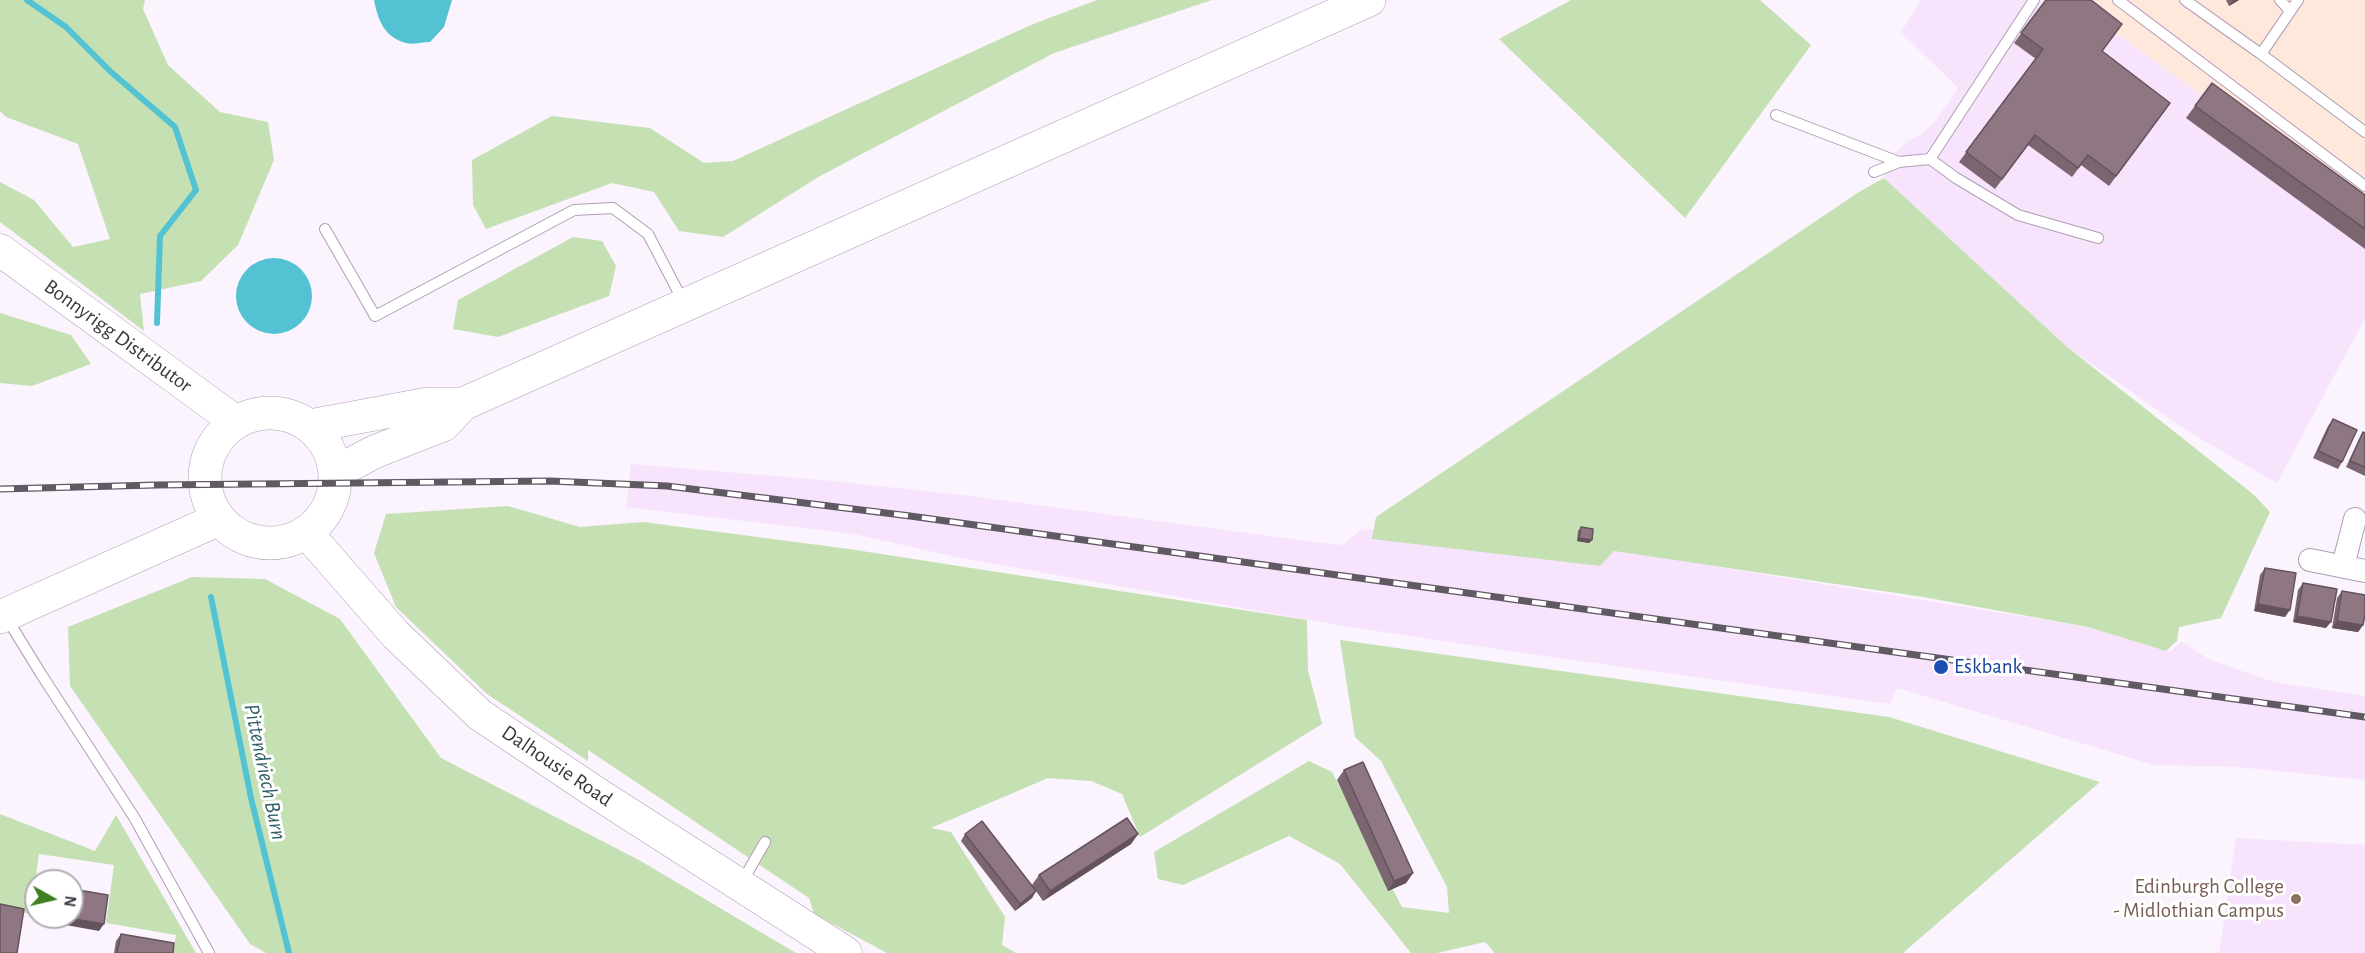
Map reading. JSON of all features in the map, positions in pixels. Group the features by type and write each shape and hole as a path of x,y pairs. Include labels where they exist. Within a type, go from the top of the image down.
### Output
{"main road":[{"path":"335,473 374,452 442,425 463,404 1369,0"},
{"name":"Bonnyrigg Distributor","path":"0,250 236,422"},
{"path":"310,426 428,404 463,404"},
{"path":"261,412 283,413 310,426 325,443 332,457 335,473 334,491 330,503 316,524 306,532 282,542 257,542 239,536 219,519 206,493 206,464 209,453 220,435 236,422 261,412"},
{"path":"3,616 219,519"},
{"name":"Dalhousie Road","path":"306,532 396,635 480,715 846,953"}],"street":[{"path":"2310,560 2354,568 2355,519"}],"lane":[{"path":"1929,159 2034,0"},
{"path":"2118,0 2365,186"},
{"path":"2185,0 2365,132"},
{"path":"2197,0 2206,15"},
{"path":"2280,0 2290,11"},
{"path":"2261,54 2298,0"},
{"path":"1776,115 1899,162"},
{"path":"1874,172 1899,162 1929,159 2018,215 2098,237"},
{"path":"325,229 375,316 574,210 613,208 648,234 686,306"},
{"path":"3,616 134,817 209,953"},
{"path":"740,885 765,842"}],"shaded area":[{"path":"1921,0 2070,0 2365,214 2365,318 2277,483 2189,432 2066,346 1884,178 1883,163 1908,141 1934,123 1958,88 1901,32"},
{"path":"2071,0 2365,0 2365,214"},
{"path":"631,464 833,481 970,496 1343,545 1359,531 1379,528 1614,550 2088,627 2170,652 2181,641 2210,660 2274,682 2365,696 2365,780 2238,767 2154,765 1897,688 1890,704 1544,656 1343,626 956,557 854,534 626,507"},
{"name":"Edinburgh College - Midlothian Campus","path":"2236,838 2365,845 2365,953 2219,953"}],"green space":[{"path":"0,0 145,0 143,9 168,65 220,112 268,122 274,160 238,245 201,281 140,294 144,331 0,222 0,182 34,200 73,247 110,239 78,144 6,117 0,111"},
{"path":"1097,0 1212,0 1054,53 820,176 723,237 679,231 654,192 612,183 486,229 473,205 472,160 552,116 650,128 704,163 733,161 1033,24"},
{"path":"1571,0 1760,0 1811,45 1685,218 1499,39"},
{"path":"1884,178 2066,346 2253,494 2270,512 2221,618 2179,627 2177,641 2166,651 2088,627 1923,597 1614,551 1600,566 1372,539 1376,517 1859,192"},
{"path":"573,237 602,241 616,266 609,296 498,337 453,329 458,300"},
{"path":"0,313 71,335 91,364 32,386 0,383"},
{"path":"508,506 580,527 643,522 849,549 1307,620 1308,670 1322,724 1140,837 1122,794 1091,781 1048,778 931,828 951,832 1005,917 1002,945 1016,953 887,953 814,914 809,898 588,750 588,761 487,694 396,607 374,553 386,514"},
{"path":"192,577 265,579 340,619 441,758 639,860 796,953 266,953 250,944 70,686 68,627"},
{"path":"1340,640 1889,717 2100,782 1903,953 1495,953 1485,942 1437,953 1411,953 1340,864 1289,836 1183,885 1158,879 1154,852 1309,761 1332,772 1402,907 1449,913 1447,887 1381,761 1355,737"},
{"path":"0,814 95,851 116,815 196,953 173,953 176,935 106,923 114,865 39,854 37,869 24,869 24,913 0,909"}],"water":[{"path":"374,0 452,0 444,27 430,42 411,44 392,37 387,32 380,21"},
{"path":"274,258 288,261 301,269 309,282 312,296 309,310 301,323 288,331 274,334 260,331 247,323 239,310 236,296 239,282 247,269 260,261"}],"building":[{"path":"2046,0 2091,0 2122,24 2102,51 2170,103 2116,176 2088,155 2078,168 2035,135 2002,179 1966,152 2043,49 2021,33"},
{"path":"2212,83 2365,195 2365,229 2195,106"},
{"path":"2333,419 2357,430 2342,462 2318,451"},
{"path":"2363,432 2365,433 2365,467 2350,461"},
{"path":"1581,527 1593,529 1592,540 1579,538"},
{"path":"2265,568 2296,573 2290,610 2258,604"},
{"path":"2303,583 2337,589 2331,622 2297,616"},
{"path":"2342,591 2365,595 2363,625 2337,621"},
{"path":"1363,762 1413,873 1394,881 1344,770"},
{"path":"1127,818 1138,834 1050,891 1039,875"},
{"path":"982,821 1036,891 1020,904 965,834"},
{"path":"84,891 108,895 104,924 84,921"},
{"path":"0,904 24,909 17,953 0,953"},
{"path":"121,934 174,943 173,953 117,953"}],"waterway":[{"name":"Pittendriech Burn","path":"27,0 66,27 111,72 175,127 196,190 160,236 157,323"},
{"name":"Pittendriech Burn","path":"211,597 251,798 289,953"}],"railway":[{"path":"0,489 550,481 667,486 910,516 2365,717"}],"place":[{"name":"Eskbank","path":"1941,667"},
{"name":"Edinburgh College - Midlothian Campus","path":"2296,899"}]}
